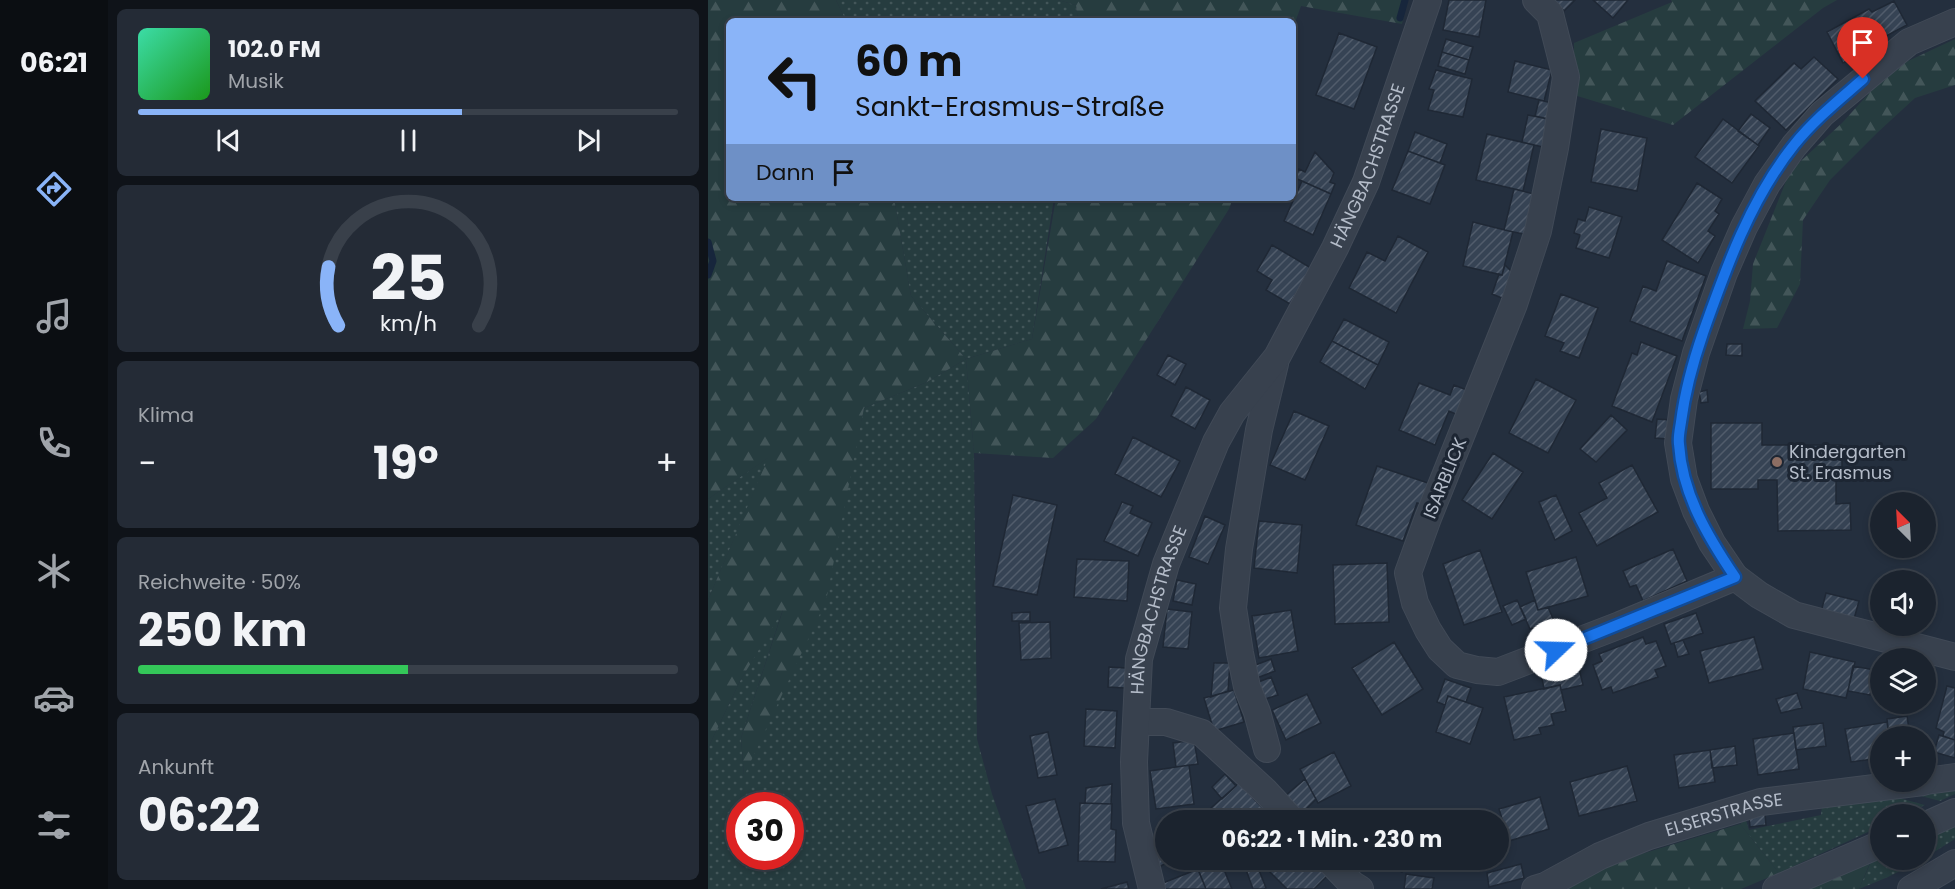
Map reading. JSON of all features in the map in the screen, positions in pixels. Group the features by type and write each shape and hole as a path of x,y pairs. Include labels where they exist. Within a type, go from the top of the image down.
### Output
{"street":[{"name":"HÄNGBACHSTRASSE","path":"1152,889 1136,823 1134,762 1139,659 1169,554 1216,442 1232,413 1276,357 1335,248 1366,182 1428,0"},
{"name":"ISARBLICK","path":"1536,0 1550,14 1566,77 1555,148 1538,231 1514,304 1484,375 1408,573 1415,603 1440,650 1457,665 1498,672 1735,577"},
{"path":"1955,22 1908,42 1822,114 1794,146 1767,184 1744,227 1724,273 1696,353 1684,399 1678,443 1684,479 1696,511 1712,543 1735,577 1759,595 1794,615 1955,657"},
{"name":"HÄNGBACHSTRASSE","path":"1266,749 1257,712 1247,687 1233,608 1239,549 1259,430 1276,357"},
{"path":"1137,722 1166,722 1202,733 1283,810"},
{"name":"ELSERSTRASSE","path":"1936,779 1955,777"},
{"name":"ELSERSTRASSE","path":"1535,889 1600,856 1649,836 1761,802 1870,788"},
{"path":"1936,821 1955,813"},
{"path":"1776,889 1870,849"},
{"path":"1911,889 1955,863"},
{"path":"1340,870 1360,889"}],"green space":[{"path":"708,0 836,0 845,18 726,18 726,201 895,201 911,296 966,359 927,382 864,408 826,601 744,776 741,738 783,610 740,681 708,748 708,600 768,458 708,499"},
{"path":"836,0 1058,0 1076,5 1078,18 845,18"},
{"path":"1058,0 1407,0 1402,24 1301,6 1296,20 1078,18 1076,5"},
{"path":"1671,0 1837,0 1823,8 1673,125 1574,95 1574,43 1672,2"},
{"path":"1955,39 1955,85 1915,98 1830,180 1803,220 1800,284 1777,328 1743,329 1750,301 1753,264 1790,171 1842,123 1891,69"},
{"path":"895,201 1054,201 1032,339 966,359 911,296"},
{"path":"1055,201 1232,201 1096,419 1053,458 974,453 966,359 1032,339"},
{"path":"966,359 974,453 977,739 992,794 1026,889 708,889 708,748 740,681 784,606 741,738 744,775 847,486 864,408 927,382"},
{"path":"769,457 708,600 708,499"},
{"path":"1955,781 1955,794 1940,801 1906,792 1936,792 1936,785"},
{"path":"1888,795 1921,804 1870,804 1870,831 1779,873 1740,824 1746,820 1749,830 1821,815 1822,806"},
{"path":"1955,819 1955,839 1936,851 1936,828"},
{"path":"1740,824 1779,873 1741,889 1566,889 1615,862"},
{"path":"1870,859 1859,889 1803,889"},
{"path":"1870,864 1870,870 1902,870 1888,877 1859,889"}],"building":[{"path":"1449,0 1486,0 1479,37 1443,30"},
{"path":"1554,0 1575,0 1564,11"},
{"path":"1593,0 1628,0 1613,18"},
{"path":"1894,1 1907,25 1884,37 1886,40 1843,63 1827,32 1869,9 1872,12"},
{"path":"1339,33 1377,47 1354,109 1316,95"},
{"path":"1446,39 1473,47 1469,60 1442,52"},
{"path":"1442,52 1469,60 1465,74 1438,66"},
{"path":"1814,57 1838,79 1786,130 1755,101 1794,63 1801,69"},
{"path":"1515,61 1552,70 1544,101 1508,92"},
{"path":"1436,70 1472,79 1463,117 1428,110 1434,90 1429,89"},
{"path":"1539,100 1557,104 1553,120 1535,116"},
{"path":"1751,114 1770,128 1758,145 1738,131"},
{"path":"1528,115 1553,120 1547,148 1522,142"},
{"path":"1723,119 1759,146 1732,183 1695,157"},
{"path":"1601,129 1647,138 1637,191 1591,182"},
{"path":"1415,132 1447,144 1440,163 1408,151"},
{"path":"1487,134 1534,145 1523,191 1476,180"},
{"path":"1408,151 1445,165 1430,204 1392,190"},
{"path":"1315,152 1334,173 1330,182 1335,184 1331,194 1296,178 1299,169 1305,172"},
{"path":"1302,181 1331,194 1313,235 1284,221 1293,201 1296,201 1296,194"},
{"path":"1697,183 1722,199 1715,211 1719,214 1708,231 1715,236 1698,263 1662,240"},
{"path":"1514,189 1538,195 1528,235 1504,230"},
{"path":"1589,207 1622,217 1609,258 1576,248 1580,235 1574,233 1578,219 1585,221"},
{"path":"1473,222 1513,232 1502,275 1463,266"},
{"path":"1398,236 1428,252 1396,313 1349,288 1367,252 1385,261"},
{"path":"1272,245 1311,268 1290,304 1266,290 1272,280 1257,271"},
{"path":"1667,261 1706,276 1682,341 1630,321 1643,286 1656,291"},
{"path":"1505,265 1516,276 1507,300 1492,294"},
{"path":"1561,294 1598,308 1579,358 1560,351 1564,343 1545,336"},
{"path":"1344,319 1389,342 1378,365 1332,341"},
{"path":"1332,341 1378,365 1365,389 1320,362"},
{"path":"1641,342 1677,356 1652,422 1612,406 1632,353 1637,355"},
{"path":"1727,344 1742,344 1742,356 1726,355"},
{"path":"1168,355 1186,364 1175,385 1157,375"},
{"path":"1536,379 1576,400 1548,453 1509,433"},
{"path":"1419,383 1450,395 1454,385 1472,392 1462,417 1449,411 1435,445 1399,430"},
{"path":"1186,387 1210,400 1195,429 1171,416"},
{"path":"1707,390 1708,402 1701,403 1699,392"},
{"path":"1294,411 1329,426 1305,480 1270,465"},
{"path":"1611,415 1627,430 1596,462 1580,449"},
{"path":"1657,419 1670,420 1668,439 1655,438"},
{"name":"Kindergarten St. Erasmus","path":"1711,423 1762,423 1762,445 1842,445 1842,479 1836,478 1836,504 1850,503 1851,530 1778,531 1777,480 1758,480 1758,489 1711,489"},
{"path":"1133,437 1180,461 1161,497 1115,474"},
{"path":"1493,453 1523,472 1492,519 1462,500"},
{"path":"1632,465 1658,512 1597,546 1579,513 1607,498 1599,483"},
{"path":"1377,466 1434,485 1427,506 1417,503 1403,541 1356,525"},
{"path":"1013,495 1057,505 1037,595 993,586"},
{"path":"1556,495 1572,531 1555,540 1539,502"},
{"path":"1122,502 1133,506 1130,513 1152,523 1138,556 1104,541"},
{"path":"1205,516 1225,525 1208,564 1189,557"},
{"path":"1259,521 1302,525 1297,573 1254,568"},
{"path":"1673,549 1687,581 1643,601 1636,585 1630,587 1623,571"},
{"path":"1480,550 1502,612 1464,625 1443,564"},
{"path":"1576,557 1588,596 1538,610 1526,572"},
{"path":"1077,559 1129,561 1127,601 1074,597"},
{"path":"1387,563 1389,622 1335,624 1333,565"},
{"path":"1177,580 1196,584 1192,605 1173,601"},
{"path":"1826,593 1859,601 1854,619 1821,612"},
{"path":"1517,600 1526,619 1512,625 1503,606"},
{"path":"1535,600 1538,610 1548,607 1554,621 1530,629 1520,607"},
{"path":"1167,609 1192,612 1188,649 1163,647"},
{"path":"1291,610 1298,651 1259,658 1252,616"},
{"path":"1030,612 1030,621 1012,621 1012,613"},
{"path":"1696,613 1703,633 1671,644 1664,624"},
{"path":"1050,622 1051,658 1021,660 1019,623"},
{"path":"1643,637 1646,644 1656,641 1666,666 1655,670 1658,677 1613,693 1611,687 1602,690 1593,665 1602,661 1599,654"},
{"path":"1754,637 1763,669 1709,683 1700,651"},
{"path":"1683,640 1689,654 1678,657 1674,643"},
{"path":"1394,642 1423,689 1382,715 1352,668"},
{"path":"1810,652 1855,662 1846,698 1803,689"},
{"path":"1271,659 1275,671 1257,678 1253,666"},
{"path":"1577,660 1583,685 1561,690 1560,685 1544,689 1540,668"},
{"path":"1214,663 1230,663 1228,691 1211,697"},
{"path":"1853,666 1870,669 1870,695 1848,691"},
{"path":"1109,667 1126,668 1125,688 1108,687"},
{"path":"1271,677 1278,695 1262,700 1256,683"},
{"path":"1445,679 1471,688 1466,702 1448,696 1445,705 1437,702"},
{"path":"1560,685 1566,711 1551,714 1554,725 1539,728 1541,734 1514,740 1504,697"},
{"path":"1947,686 1955,688 1955,740 1943,736 1944,732 1936,728"},
{"path":"1234,690 1244,722 1214,731 1204,698"},
{"path":"1797,693 1802,708 1781,713 1776,699"},
{"path":"1307,694 1321,723 1286,740 1272,710"},
{"path":"1448,696 1483,708 1470,744 1436,732"},
{"path":"1086,709 1117,711 1115,748 1084,746"},
{"path":"1907,716 1908,726 1888,726 1887,719"},
{"path":"1887,722 1888,726 1870,726 1870,759 1851,762 1845,729"},
{"path":"1823,723 1826,746 1796,750 1793,727"},
{"path":"1048,732 1057,775 1038,778 1030,736"},
{"path":"1794,733 1799,769 1758,775 1753,739"},
{"path":"1939,735 1955,740 1955,758 1936,753"},
{"path":"1194,740 1198,764 1176,767 1173,743"},
{"path":"1735,746 1737,765 1712,768 1710,750"},
{"path":"1710,750 1715,782 1679,788 1674,755"},
{"path":"1334,752 1351,786 1318,803 1300,769"},
{"path":"1189,765 1194,804 1156,809 1150,771"},
{"path":"1627,766 1637,801 1579,816 1570,782"},
{"path":"1225,774 1236,786 1222,799 1212,787"},
{"path":"1305,779 1316,799 1305,810 1299,810 1285,796"},
{"path":"1239,783 1264,810 1213,810 1211,808"},
{"path":"1112,784 1111,804 1085,803 1086,788"},
{"path":"1540,797 1549,829 1509,841 1509,810 1499,809"},
{"path":"1055,799 1068,845 1039,853 1026,806"},
{"path":"1080,803 1112,804 1111,829 1116,830 1115,862 1078,861"},
{"path":"1765,814 1766,825 1750,827 1749,816"},
{"path":"1521,864 1524,878 1489,887 1487,873 1509,870 1509,867"},
{"path":"1198,870 1224,870 1232,889 1206,889"},
{"path":"1198,870 1206,889 1165,889 1163,883"},
{"path":"1246,870 1259,870 1266,888 1253,889"},
{"path":"1268,870 1324,870 1329,874 1314,889 1287,889"},
{"path":"1406,874 1434,878 1432,889 1404,889"},
{"path":"1127,882 1129,889 1101,889"}],"waterway":[{"path":"1400,18 1405,0"},
{"path":"708,242 713,261 708,275"}],"place":[{"name":"Kindergarten St. Erasmus","path":"1777,462"}],"route":[{"path":"1556,650 1735,577 1712,543 1696,511 1684,479 1678,443 1684,399 1696,353 1724,273 1744,227 1767,184 1794,146 1822,114 1863,79"}]}
